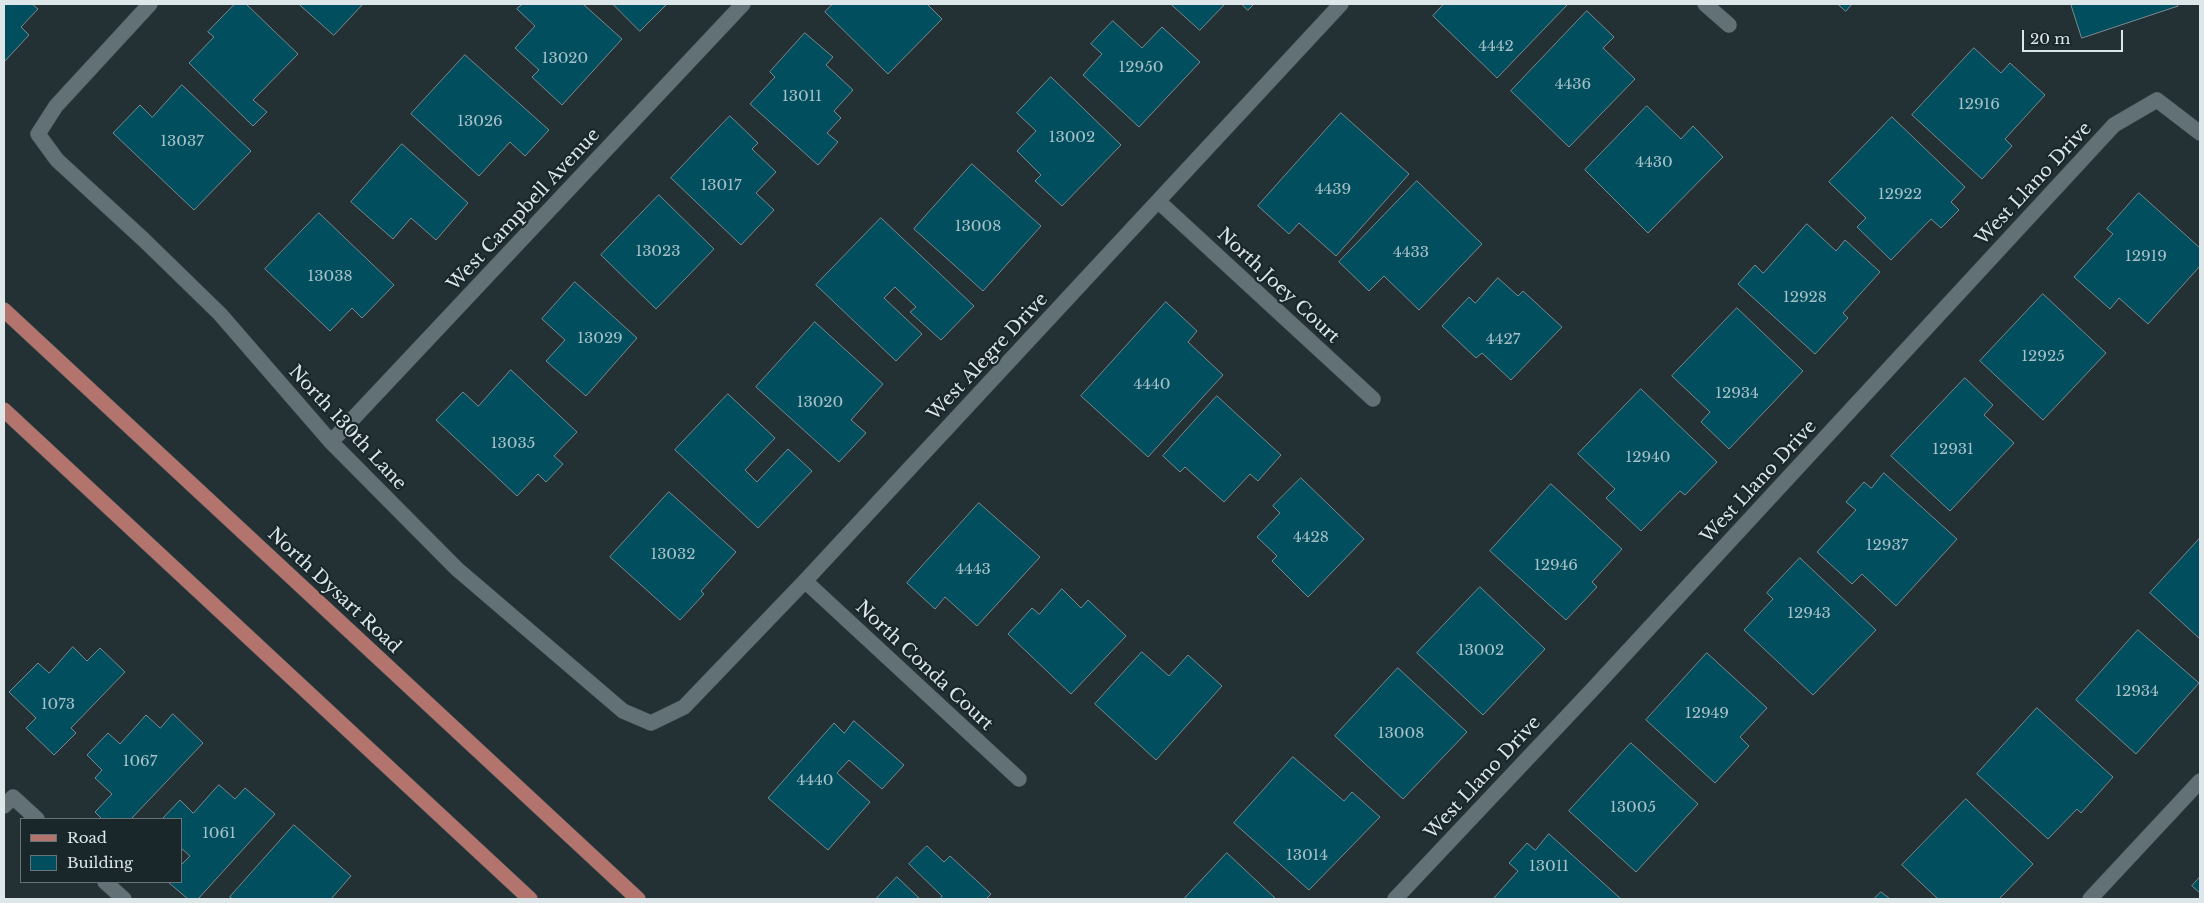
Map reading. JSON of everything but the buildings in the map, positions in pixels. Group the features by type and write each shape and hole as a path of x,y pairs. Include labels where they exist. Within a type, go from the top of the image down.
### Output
{"main road":[{"name":"North Dysart Road","path":"4,310 638,899"},
{"path":"4,410 530,899"}],"street":[{"name":"North 130th Lane","path":"150,4 56,106 38,134 57,160 144,240 220,314 331,442 457,569 623,711 651,723"},
{"name":"West Campbell Avenue","path":"331,442 743,4"},
{"name":"West Alegre Drive","path":"651,723 684,707 805,581 1341,4"},
{"path":"1706,4 1729,25"},
{"name":"West Llano Drive","path":"1395,899 1606,675 2114,125 2158,100 2200,134"},
{"name":"North Joey Court","path":"1158,201 1373,399"},
{"name":"North Conda Court","path":"805,581 1019,779"},
{"path":"2090,899 2200,781"},
{"path":"8,801 35,818"},
{"path":"106,883 124,899"}]}
